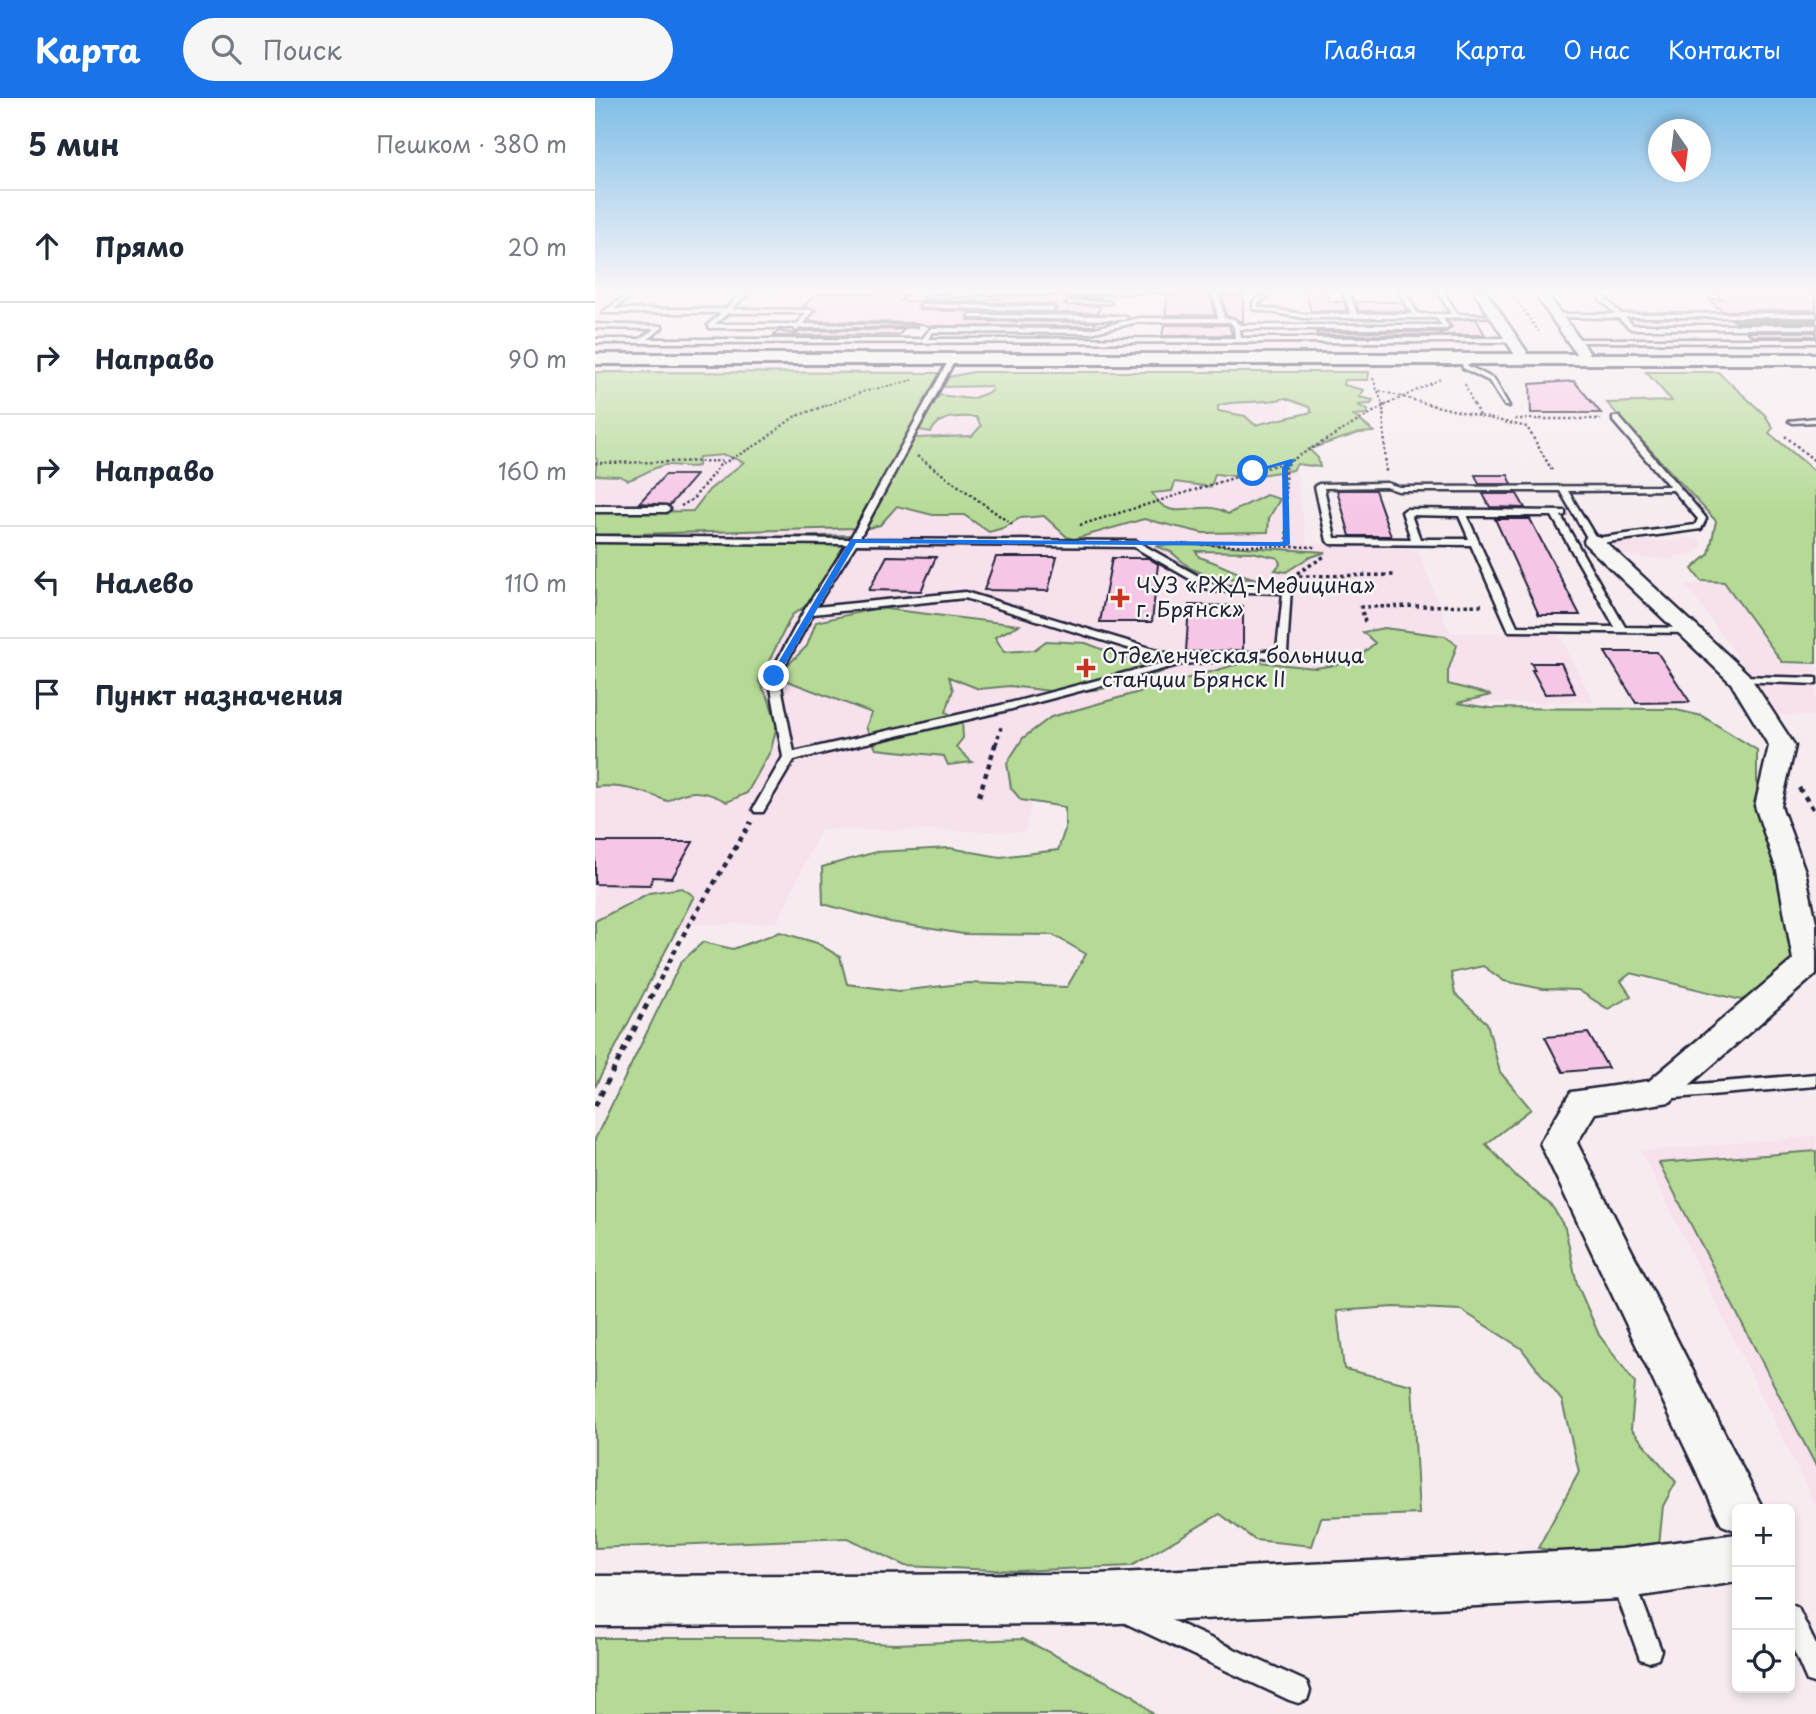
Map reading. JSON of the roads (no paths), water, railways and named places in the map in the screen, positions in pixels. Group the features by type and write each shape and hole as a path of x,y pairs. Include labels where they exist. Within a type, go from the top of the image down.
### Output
{"main road":[{"path":"919,365 992,365"}],"street":[{"path":"1593,541 1740,679 1782,746 1768,806 1791,871 1809,963 1658,1093 1584,1101 1558,1143 1737,1504"},
{"path":"595,1601 1098,1599 1621,1574 1732,1559"}],"lane":[{"path":"1464,365 1492,380 1507,405"},
{"path":"759,809 789,757 774,676 809,611 853,541 949,366"},
{"path":"1563,489 1593,541 1698,527 1702,519 1616,419"},
{"path":"1793,421 1816,421"},
{"path":"1475,542 1331,541 1319,486 1387,485 1398,489 1675,488"},
{"path":"1398,489 1417,542"},
{"path":"595,509 666,509"},
{"path":"1406,512 1577,513"},
{"path":"1462,513 1513,629 1690,631"},
{"path":"1555,513 1622,630"},
{"path":"595,539 1136,544 1214,589 1288,590 1282,653 1182,661 1008,707 789,757"},
{"path":"809,611 965,595 1182,661"},
{"path":"1740,679 1816,681"},
{"path":"1658,1093 1816,1080"},
{"path":"1621,1574 1649,1650"},
{"path":"1098,1599 1298,1691"},
{"path":"1795,1627 1816,1672"}],"place":[{"name":"ЧУЗ «РЖД-Медицина» г. Брянск»","path":"1120,598"},
{"name":"Отделенческая больница станции Брянск II","path":"1086,668"}]}
